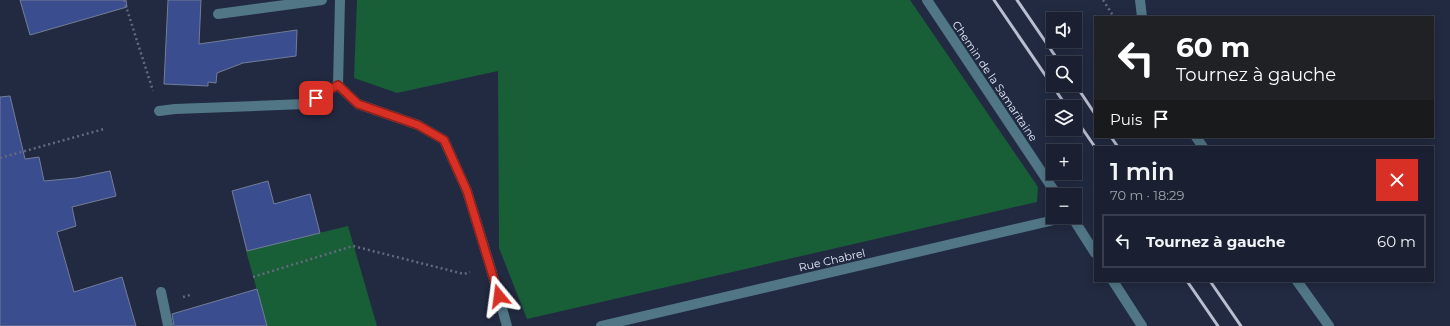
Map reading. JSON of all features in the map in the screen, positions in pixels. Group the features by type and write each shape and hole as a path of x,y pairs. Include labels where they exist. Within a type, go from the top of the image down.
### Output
{"street":[{"path":"218,14 322,0"},
{"path":"340,0 338,85 358,104 418,125 444,140 467,191 507,326"},
{"name":"Chemin de la Samaritaine","path":"927,0 1052,188"},
{"path":"1140,0 1142,16"},
{"path":"159,111 175,109 305,104 338,85"},
{"name":"Rue Chabrel","path":"601,326 1046,222"},
{"path":"1076,224 1094,251"},
{"path":"1114,282 1142,326"},
{"path":"1298,282 1329,326"},
{"path":"161,292 168,325"}],"path":[{"path":"124,0 159,111"},
{"path":"1103,0 1113,16"},
{"path":"0,158 104,130"},
{"path":"253,277 353,246 464,274 490,266"}],"green space":[{"path":"357,0 910,0 1038,187 1037,202 527,319 499,248 498,71 397,93 354,78"},
{"path":"348,226 377,326 267,326 246,251"}],"building":[{"path":"20,0 126,0 127,7 30,35"},
{"path":"168,0 201,0 199,44 297,30 296,56 243,63 217,73 216,83 208,82 208,86 164,84"},
{"path":"10,96 25,159 39,157 44,181 76,178 110,171 116,196 72,207 76,226 57,232 74,292 122,277 136,326 0,326 0,97"},
{"path":"268,181 274,204 310,194 320,233 247,251 232,191"},
{"path":"257,289 267,326 174,326 172,314"}],"railway":[{"path":"994,0 1062,100"},
{"path":"1017,0 1055,56"},
{"path":"1080,92 1094,112"},
{"path":"1082,128 1094,146"},
{"path":"1112,138 1117,146"},
{"path":"1188,282 1218,326"},
{"path":"1211,282 1241,326"}],"route":[{"path":"316,98 338,85 358,104 418,125 444,140 467,191 499,296"}]}
